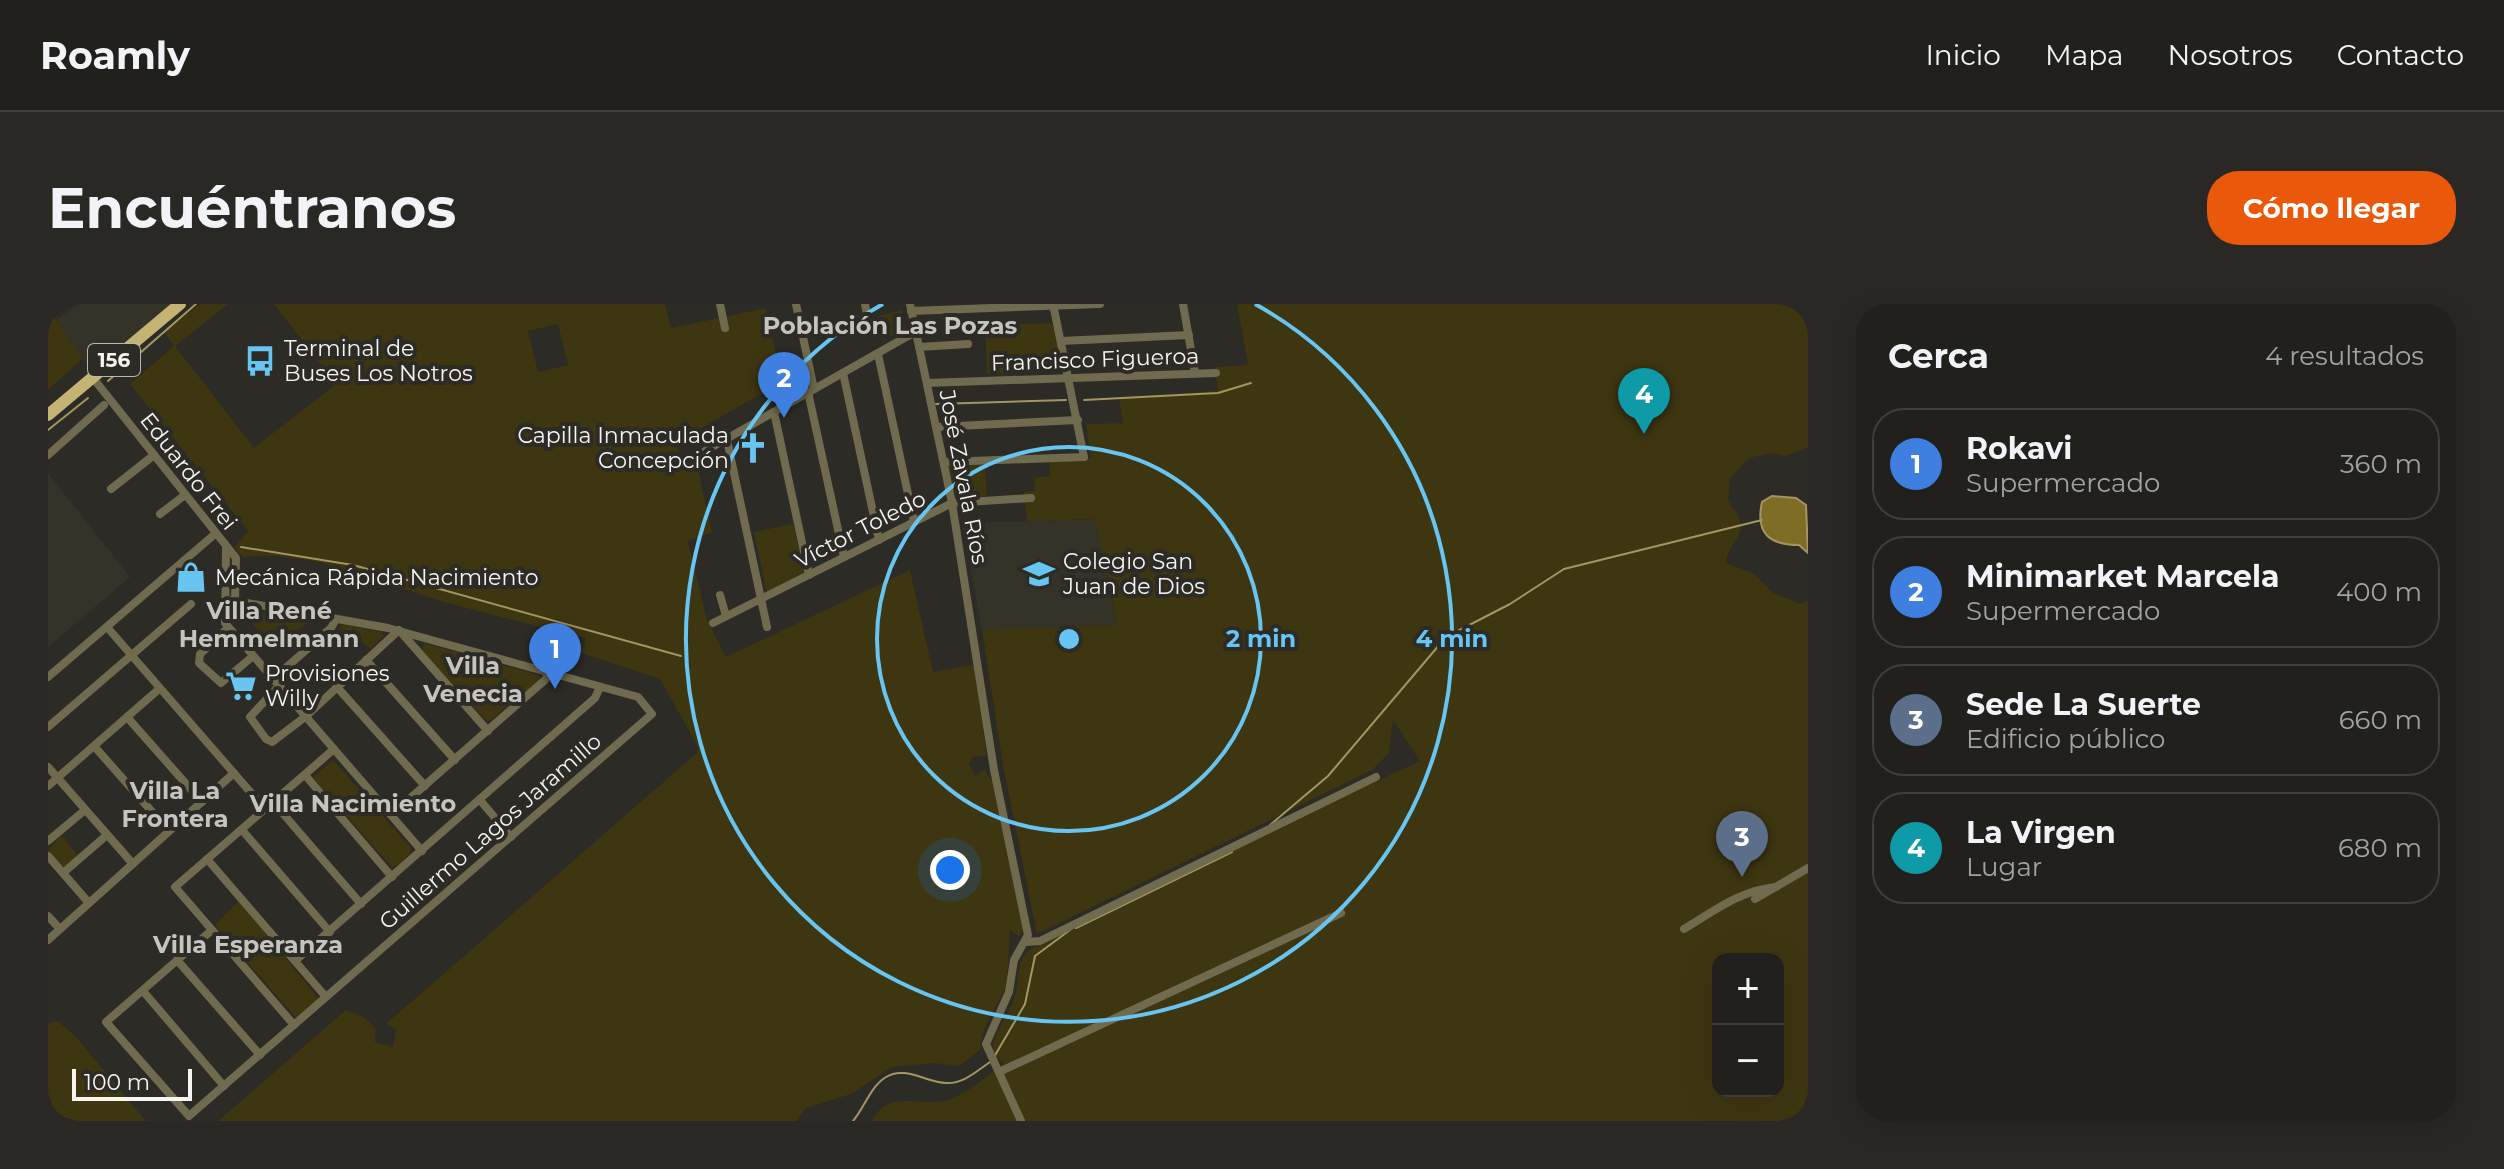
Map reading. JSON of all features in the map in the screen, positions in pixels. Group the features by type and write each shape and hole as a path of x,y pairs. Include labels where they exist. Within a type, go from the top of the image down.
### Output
{"highway":[{"name":"156","path":"48,415 180,304"}],"street":[{"path":"720,304 725,328"},
{"path":"796,304 844,557"},
{"path":"865,304 869,325"},
{"path":"910,307 1100,304"},
{"path":"1183,304 1195,373"},
{"path":"944,462 1084,457 1070,376 1053,305"},
{"name":"José Zavala Ríos","path":"910,307 952,503 979,657 994,770 1026,917 1026,942"},
{"path":"705,451 915,332"},
{"path":"1061,341 1189,335"},
{"path":"919,347 968,344"},
{"path":"878,354 914,522"},
{"path":"843,373 879,540"},
{"name":"Francisco Figueroa","path":"927,383 1216,373"},
{"name":"Eduardo Frei","path":"93,378 239,565 235,601"},
{"path":"48,455 104,405"},
{"path":"774,412 809,575"},
{"path":"937,427 1078,420"},
{"path":"727,440 767,627"},
{"path":"111,489 154,455"},
{"path":"160,514 185,495"},
{"name":"Víctor Toledo","path":"713,623 952,503 1031,498"},
{"path":"48,677 215,534"},
{"path":"226,549 229,559 224,619 228,628 422,851"},
{"path":"720,595 726,616"},
{"path":"225,599 399,630 600,687 595,698 295,961"},
{"path":"48,727 191,604"},
{"path":"336,619 331,628 275,683 250,717 266,739 279,740 399,630"},
{"path":"107,627 265,809"},
{"path":"228,628 200,654 199,663 221,683 252,657"},
{"path":"399,630 488,731"},
{"path":"366,660 455,760"},
{"path":"391,815 488,731 549,672"},
{"path":"337,687 425,786"},
{"name":"Guillermo Lagos Jaramillo","path":"143,991 106,1022 189,1116 652,714 638,697 600,687"},
{"path":"48,786 159,689"},
{"path":"127,717 202,802"},
{"path":"94,746 169,831"},
{"path":"294,1025 175,887 334,749"},
{"path":"48,767 133,864"},
{"path":"48,940 234,773"},
{"path":"305,775 392,877"},
{"path":"1021,1121 988,1053 987,1034 1009,992 1014,960 1026,942 1040,941 1376,777"},
{"path":"480,800 511,837"},
{"path":"273,802 361,904"},
{"path":"48,841 85,810"},
{"path":"242,830 330,932"},
{"path":"63,873 107,835"},
{"path":"48,856 89,903"},
{"path":"207,859 326,997"},
{"path":"1755,899 1808,868"},
{"path":"1684,929 1739,896 1756,889 1776,887"},
{"path":"997,1069 1341,913"},
{"path":"48,916 60,929"},
{"path":"212,930 143,991 224,1086"},
{"path":"177,960 260,1055"}],"shaded area":[{"path":"78,304 175,304 94,374 56,320"},
{"path":"200,304 228,304 175,346 254,448 336,384 274,304 665,304 671,328 766,308 782,382 675,443 688,465 696,461 712,532 688,541 707,620 726,657 910,570 933,672 977,664 986,756 973,757 969,764 975,776 984,770 992,781 1024,927 1019,937 1010,930 1007,984 983,1032 980,1050 959,1066 933,1063 892,1067 851,1094 806,1108 796,1121 218,1121 346,1010 365,1018 376,1029 375,1042 393,1047 396,1029 386,1024 698,752 660,679 581,653 586,638 444,602 320,563 295,558 243,557 235,547 248,531 130,384 174,346 164,332","holes":["558,324 568,365 538,372 528,331"]},
{"path":"1237,304 1808,304 1808,447 1786,456 1771,453 1749,458 1730,478 1728,500 1738,516 1740,530 1726,563 1753,573 1772,592 1800,604 1808,601 1808,1121 872,1121 879,1110 888,1104 951,1099 1003,1064 992,1051 994,1043 1015,996 1023,957 1032,948 1231,849 1420,761 1393,720 1389,753 1372,770 1037,934 1003,765 982,630 1117,625 1095,519 1027,521 1024,492 1035,491 1034,478 1050,476 1050,461 1091,458 1086,424 1123,423 1119,397 1218,391 1215,367 1248,365"},
{"path":"902,310 906,327 883,340 871,318"},
{"path":"48,314 56,320 83,358 48,390"},
{"path":"1052,323 1065,371 987,374 985,325"},
{"path":"985,464 987,496 954,498 947,465"},
{"path":"48,473 130,577 48,647"},
{"path":"1772,496 1796,498 1806,505 1808,553 1799,545 1773,540 1763,530 1762,502"},
{"name":"Colegio San Juan de Dios","path":"1095,519 1117,626 982,630 962,523"},
{"path":"793,524 805,574 767,594 754,532"},
{"path":"231,608 310,621 275,648 244,615 238,612 231,619"},
{"path":"342,624 381,632 384,636 370,649 356,637 351,641 338,630"},
{"path":"424,643 539,675 541,679 488,722 422,651"},
{"path":"333,760 411,848 410,854 396,866 391,866 313,778"},
{"path":"61,835 78,856 63,868 48,851"},
{"path":"239,901 319,999 297,1019 215,925"},
{"path":"58,1021 77,1038 146,1121 48,1121 48,1023"}],"waterway":[{"path":"108,381 196,304"},
{"path":"1084,400 1218,393 1251,383"},
{"path":"48,430 88,398"},
{"path":"936,404 1066,400"},
{"path":"1270,825 1328,776 1446,637 1510,604 1564,569 1762,520"},
{"path":"241,547 353,565 681,656"},
{"path":"1076,928 1232,852"},
{"path":"994,1057 1025,1004 1035,956 1070,930"},
{"path":"853,1121 876,1086 886,1077 901,1073 952,1083 970,1076 990,1062"}],"place":[{"name":"Terminal de Buses Los Notros","path":"260,361"},
{"name":"Minimarket Marcela","path":"784,418"},
{"name":"La Virgen","path":"1644,434"},
{"name":"Capilla Inmaculada Concepción","path":"753,448"},
{"name":"Colegio San Juan de Dios","path":"1039,574"},
{"name":"Mecánica Rápida Nacimiento","path":"191,577"},
{"name":"Provisiones Willy","path":"241,686"},
{"name":"Rokavi","path":"555,689"},
{"name":"Sede La Suerte","path":"1742,877"}],"district":[{"name":"Población Las Pozas","path":"890,326"},
{"name":"Villa René Hemmelmann","path":"269,625"},
{"name":"Villa Venecia","path":"473,680"},
{"name":"Villa Nacimiento","path":"353,804"},
{"name":"Villa La Frontera","path":"175,805"},
{"name":"Villa Esperanza","path":"248,945"}]}
